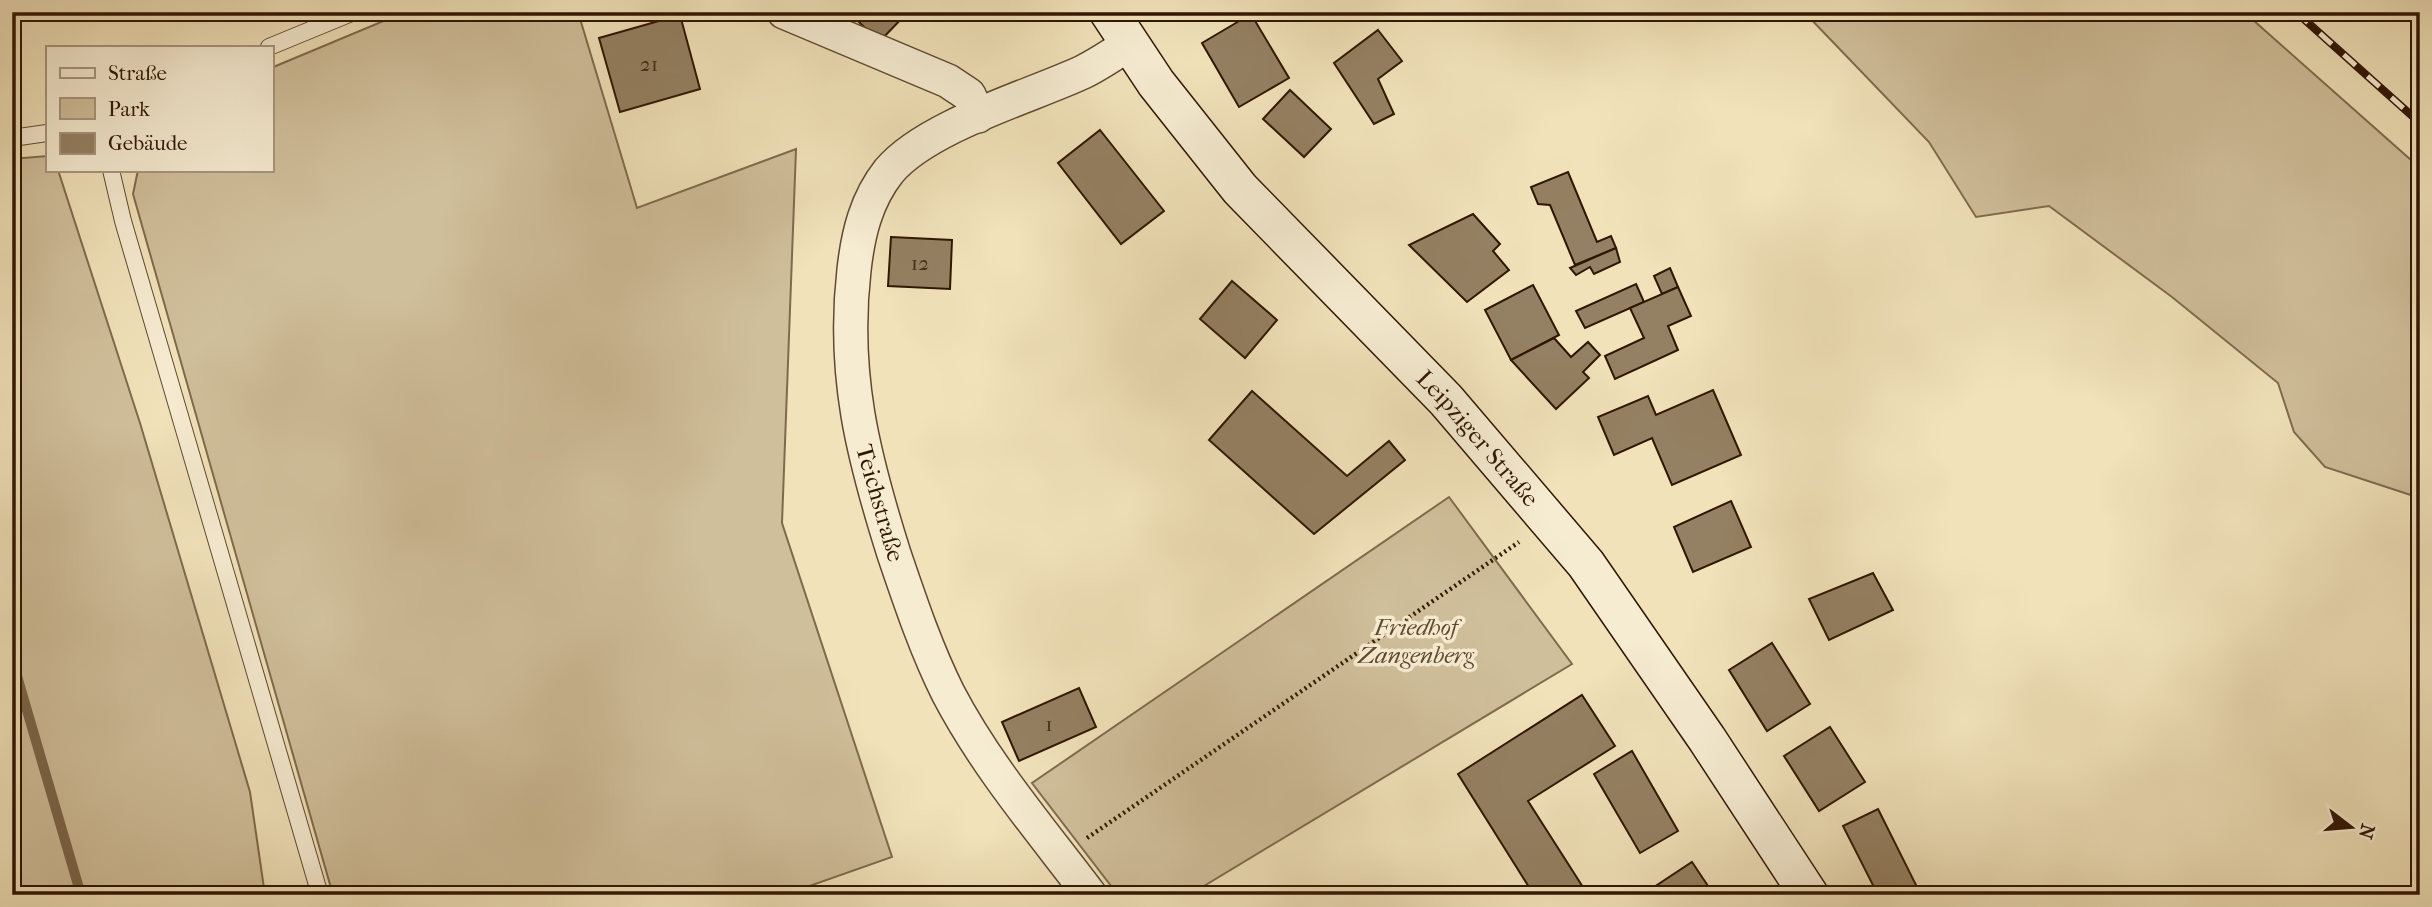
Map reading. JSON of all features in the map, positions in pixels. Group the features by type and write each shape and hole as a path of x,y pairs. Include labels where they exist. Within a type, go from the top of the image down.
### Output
{"street":[{"path":"785,12 948,81 969,95 978,116"},
{"name":"Teichstraße","path":"1090,895 976,740 944,683 912,610 872,482 852,387 849,332 859,236 872,196 891,169 922,144 978,116 1081,73 1119,28"},
{"name":"Leipziger Straße","path":"1119,28 1182,118 1240,189 1446,400 1586,564 1809,895"}],"lane":[{"path":"271,46 354,12"},
{"path":"12,138 46,133"},
{"path":"111,172 123,221 320,895"}],"path":[{"path":"1094,833 1550,520"}],"green space":[{"path":"405,12 578,12 637,208 796,149 782,523 892,857 784,895 333,895 133,194 138,172 273,172 273,67"},
{"path":"1804,12 2244,12 2420,168 2420,498 2325,467 2294,432 2278,383 2172,297 2049,206 1976,217 1929,142"},
{"path":"46,156 46,172 59,172 140,423 250,792 265,895 12,895 12,159"},
{"name":"Friedhof Zangenberg","path":"1449,497 1572,664 1189,895 1118,895 1032,783"}],"building":[{"path":"849,12 908,12 879,42"},
{"path":"1251,14 1289,78 1239,107 1202,43"},
{"path":"680,15 700,89 620,112 599,38"},
{"path":"1378,30 1402,61 1378,79 1394,114 1374,124 1334,63"},
{"path":"1290,90 1331,129 1304,157 1263,119"},
{"path":"1100,130 1164,211 1121,244 1058,163"},
{"path":"1568,172 1597,242 1611,236 1616,248 1575,265 1550,205 1538,204 1531,187"},
{"path":"1473,214 1500,244 1493,251 1509,270 1467,302 1409,245"},
{"path":"891,237 952,240 950,289 888,286"},
{"path":"1616,248 1620,262 1594,274 1590,267 1576,275 1570,268"},
{"path":"1670,268 1678,287 1662,294 1654,276"},
{"path":"1232,281 1277,320 1245,358 1200,319"},
{"path":"1636,284 1644,302 1585,328 1576,311"},
{"path":"1533,285 1559,335 1511,360 1485,310"},
{"path":"1678,287 1691,316 1668,326 1678,350 1615,379 1605,356 1644,338 1630,308"},
{"path":"1554,338 1571,357 1588,342 1600,355 1583,372 1589,378 1556,409 1511,360"},
{"path":"1713,390 1741,455 1672,485 1652,438 1614,455 1598,417 1648,396 1656,415"},
{"path":"1252,391 1347,476 1389,441 1405,460 1314,534 1209,440"},
{"path":"1731,501 1751,547 1693,572 1674,527"},
{"path":"1873,573 1893,610 1829,640 1809,599"},
{"path":"1772,643 1810,704 1767,731 1729,670"},
{"path":"1079,688 1096,727 1019,761 1002,722"},
{"path":"1582,695 1615,746 1528,801 1588,895 1534,895 1458,774"},
{"path":"1830,727 1865,782 1819,811 1784,756"},
{"path":"1632,751 1678,831 1640,853 1594,774"},
{"path":"1878,809 1917,887 1902,895 1878,895 1843,826"},
{"path":"1692,862 1714,895 1642,895"}],"waterway":[{"path":"12,659 81,895"}],"railway":[{"path":"2296,12 2420,123"}]}
